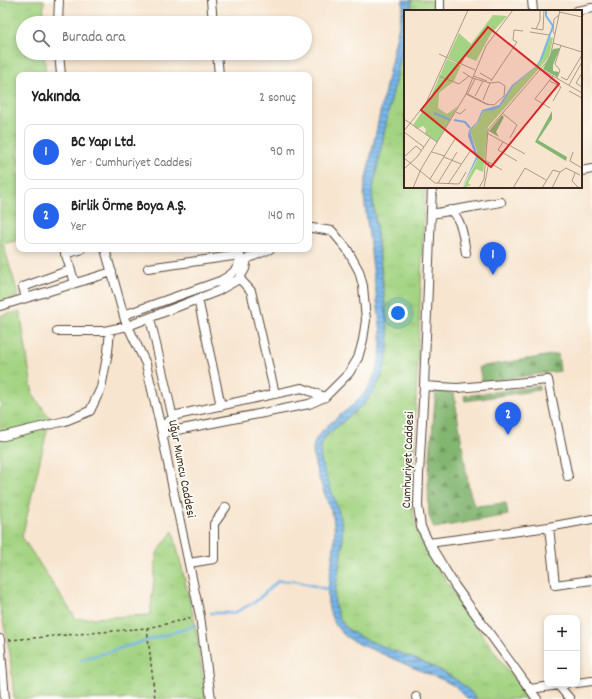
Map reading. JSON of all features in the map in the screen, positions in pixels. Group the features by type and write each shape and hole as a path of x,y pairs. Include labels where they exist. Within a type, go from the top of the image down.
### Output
{"street":[{"path":"58,16 59,0"},
{"path":"211,0 212,16"},
{"path":"532,0 533,10"},
{"path":"582,10 592,8"},
{"path":"60,60 61,72"},
{"path":"218,60 219,72"},
{"path":"582,171 592,169"},
{"name":"Cumhuriyet Caddesi","path":"432,188 418,506 421,527 455,586 537,699"},
{"path":"431,214 501,202"},
{"path":"450,210 456,215 461,224 466,253"},
{"path":"162,430 309,404 325,397 349,373 358,358 363,340 366,320 363,286 359,271 340,240 332,232 312,228"},
{"path":"65,252 75,283"},
{"name":"Uğur Mumcu Caddesi","path":"106,252 124,315 146,364 162,430 200,616 211,699"},
{"path":"124,315 220,282 234,273 238,266 240,252 148,268"},
{"path":"57,331 110,330 128,326 150,318 218,291 240,278 245,269 247,259 263,252"},
{"path":"26,298 23,287 70,270"},
{"path":"0,306 112,272"},
{"path":"240,278 251,291 275,394"},
{"path":"198,299 221,406"},
{"path":"150,318 173,418"},
{"path":"0,437 65,421 90,411 101,388 108,352 110,330"},
{"path":"424,386 457,388 548,380 568,477"},
{"path":"162,430 177,415 302,388 325,397"},
{"path":"189,563 214,559 214,524 226,507"},
{"path":"429,543 549,527 592,519"},
{"path":"549,527 555,585 592,580"},
{"path":"0,640 5,699"},
{"path":"580,682 592,680"},
{"path":"530,689 544,687"},
{"path":"564,687 570,699"}],"path":[{"path":"0,640 146,628 200,616"},
{"path":"146,628 155,699"}],"green space":[{"path":"0,0 44,0 43,16 16,16 16,60 45,60 46,72 16,72 16,241 3,244 19,297 0,303"},
{"path":"412,0 433,0 433,10 410,10"},
{"path":"404,42 404,188 425,188 412,493 417,529 426,550 467,613 528,699 477,699 456,680 444,672 365,639 352,632 340,619 334,603 343,539 321,461 321,450 323,440 328,434 364,402 382,377 383,282 372,194"},
{"path":"20,311 33,395 50,418 22,537 76,619 150,615 157,553 173,531 195,623 206,699 14,699 10,653 0,608 0,316"},
{"path":"558,354 560,371 482,382 479,367"},
{"path":"539,386 539,390 465,401 464,396"},
{"path":"436,390 454,394 469,489 473,502 476,506 506,503 508,515 434,528 429,516 428,479"}],"water":[{"path":"403,0 412,0 410,10 404,10 404,44 372,194 389,337 387,356 383,373 376,388 364,404 328,434 323,440 321,450 321,461 341,518 342,526 342,550 335,591 335,601 339,618 350,631 356,635 444,672 467,689 477,699 468,699 455,686 351,640 343,634 335,624 330,614 328,602 335,535 333,517 315,465 313,449 319,434 362,396 371,382 378,366 381,350 381,333 364,197 365,183 403,6"}],"waterway":[{"path":"211,613 234,613 255,602 278,581 295,581 330,590"},
{"path":"81,660 189,628 194,625"}],"place":[{"name":"BC Yapı Ltd.","path":"493,275"},
{"name":"Birlik Örme Boya A.Ş.","path":"508,435"}]}
